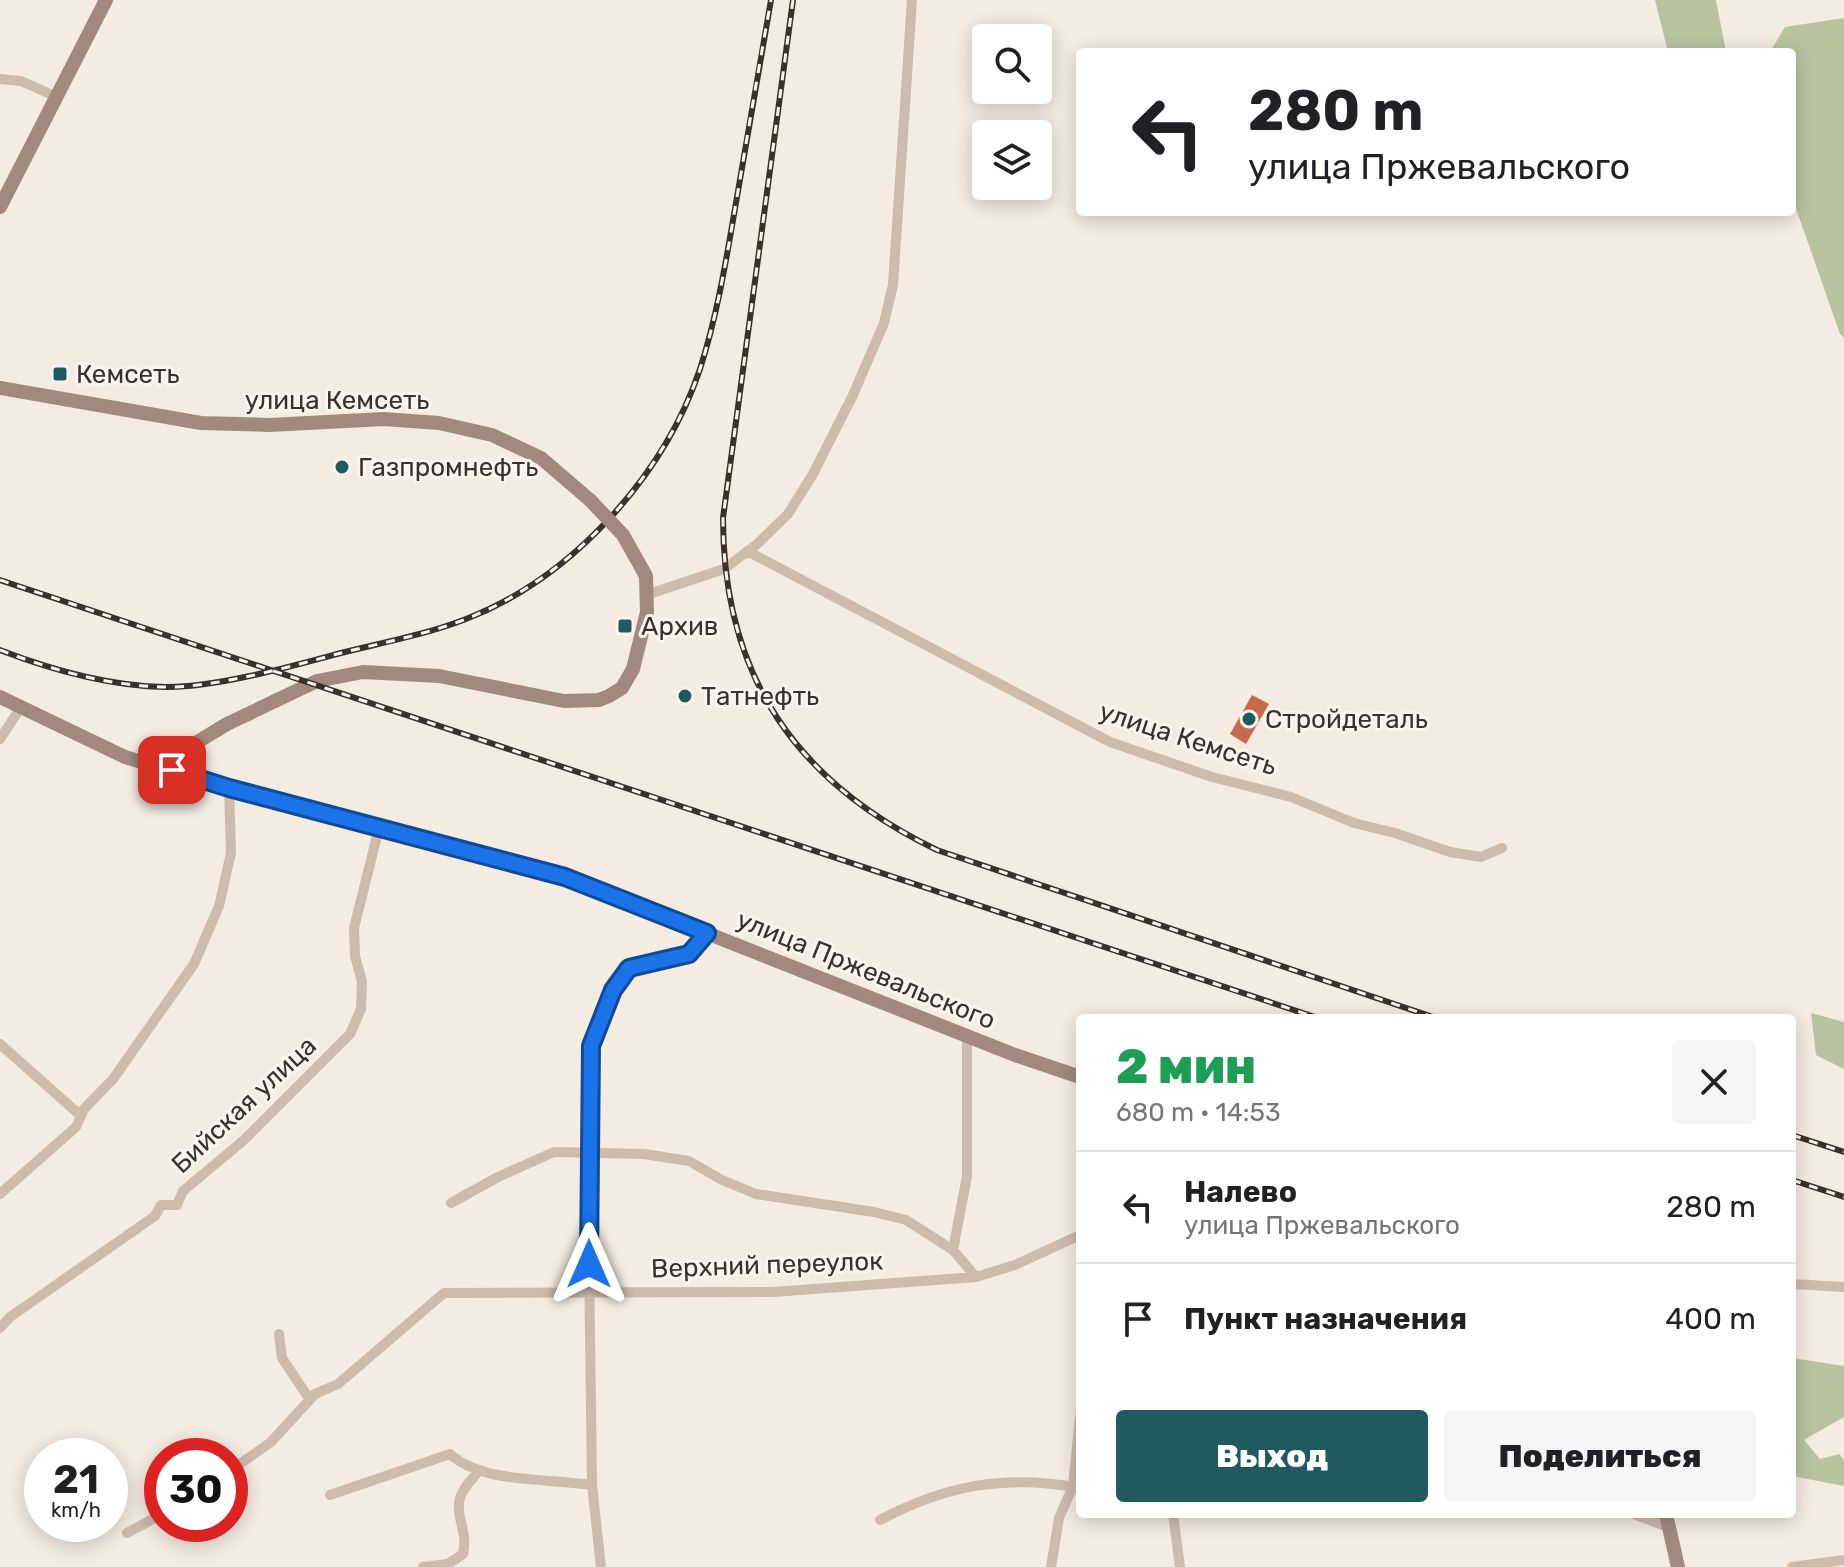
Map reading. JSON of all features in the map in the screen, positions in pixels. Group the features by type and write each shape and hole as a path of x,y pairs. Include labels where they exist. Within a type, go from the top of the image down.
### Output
{"main road":[{"path":"0,207 106,0"},
{"name":"улица Кемсеть","path":"0,388 201,423 270,425 384,419 439,423 492,435 532,453 591,501 623,535 639,560 649,594 644,632 633,669 622,688 599,700 564,701 439,676 352,673 317,681 227,724 189,747 143,760"},
{"name":"улица Пржевальского","path":"0,697 105,750 229,788 565,877 967,1036 1076,1076"},
{"path":"1667,1520 1678,1567"}],"street":[{"path":"649,594 724,569 788,514 801,497 847,407 884,323 893,285 912,0"},
{"path":"0,79 21,81 57,97"},
{"name":"улица Кемсеть","path":"751,548 1110,742 1212,777 1291,797 1354,823 1450,852 1481,857 1502,848"},
{"path":"0,739 21,707"},
{"path":"0,1194 76,1127 81,1116 113,1079 194,964 219,906 231,853 229,788"},
{"name":"Бийская улица","path":"0,1328 10,1317 155,1216 161,1205 177,1205 183,1191 244,1140 350,1034 361,1009 362,981 355,956 354,928 379,828"},
{"path":"601,1567 592,1485 591,1046 613,990 629,968 689,954 707,933"},
{"path":"953,1250 967,1176 967,1036"},
{"path":"0,1044 81,1116"},
{"path":"451,1203 498,1177 554,1152 644,1154 689,1161 756,1194 874,1212 906,1220 953,1250 976,1277"},
{"name":"Верхний переулок","path":"248,1458 271,1442 310,1400 338,1384 444,1293 773,1292 976,1277 1015,1265 1076,1237"},
{"path":"1796,1284 1844,1287"},
{"path":"279,1334 282,1358 310,1400"},
{"path":"330,1495 450,1454 480,1470 504,1477 554,1479 592,1485"},
{"path":"423,1567 448,1564 463,1554 466,1537 459,1504 465,1489 480,1470"},
{"path":"880,1520 909,1504 964,1486 1018,1481 1076,1487 1059,1518 1051,1567"},
{"path":"1174,1518 1180,1567"},
{"path":"1792,1567 1844,1560"}],"green space":[{"path":"1655,0 1716,0 1725,48 1667,48"},
{"path":"1844,18 1844,338 1796,208 1796,48 1772,48 1785,27"},
{"path":"1811,1013 1844,1022 1844,1069 1816,1055"},
{"path":"1796,1359 1844,1366 1844,1417 1804,1440 1820,1459 1839,1454 1844,1460 1844,1486 1796,1477"}],"building":[{"name":"Стройдеталь","path":"1252,695 1269,704 1246,744 1230,734"}],"railway":[{"path":"0,650 60,670 123,684 165,687 228,680 450,625 505,601 542,578 577,550 609,519 638,484 684,409 700,369 722,284 771,0"},
{"path":"793,0 723,518 726,575 737,627 754,675 777,718 807,757 844,792 887,823 937,850 1424,1014"},
{"path":"0,580 1306,1014"},
{"path":"1796,1136 1844,1152"},
{"path":"1796,1181 1844,1197"}],"place":[{"name":"Кемсеть","path":"60,374"},
{"name":"Газпромнефть","path":"342,467"},
{"name":"Архив","path":"625,626"},
{"name":"Татнефть","path":"685,696"},
{"name":"Стройдеталь","path":"1249,719"}],"route":[{"path":"172,770 565,877 707,933 689,954 629,968 613,990 591,1046 589,1264"}]}
